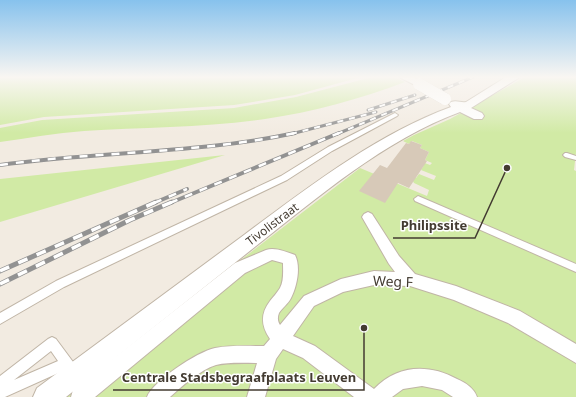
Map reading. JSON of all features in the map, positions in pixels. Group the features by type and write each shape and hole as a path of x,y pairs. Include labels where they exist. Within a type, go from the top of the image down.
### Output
{"street":[{"path":"439,96 478,116"},
{"name":"Tivolistraat","path":"46,397 74,378 321,186 392,140 440,115 462,108 483,96"},
{"path":"368,217 394,260 410,279"},
{"path":"74,378 240,268 271,254 290,259 290,281 288,287 286,292 277,302 271,315 270,324 274,331 298,348 309,352 370,397"},
{"name":"Weg F","path":"256,397 268,355 309,300 341,286 374,278 410,279 456,293 514,317 576,354"},
{"path":"156,397 179,376 214,357 243,354 268,355"},
{"path":"379,397 386,388 399,380 414,376 426,376 448,383 468,397"}],"lane":[{"path":"0,318 60,284 284,178 330,149 395,115"},
{"path":"567,155 576,158"},
{"path":"418,199 576,268"},
{"path":"0,384 52,343 74,378 0,393"}],"green space":[{"path":"0,96 292,96 234,105 44,117 0,125"},
{"path":"302,96 366,96 301,113 242,122 197,126 74,132 0,142 0,128 42,120 234,108"},
{"path":"492,96 576,96 576,152 574,170 576,171 576,397 63,397 360,168 427,196 429,190 414,183 410,176 416,178 419,174 434,180 436,176 421,170 424,165 414,159 430,165 432,163 425,160 429,152 420,148 422,145 412,141 409,144 403,141 450,119"},
{"path":"225,155 0,222 0,179"}],"building":[{"path":"411,141 422,145 420,148 429,152 425,160 427,161 409,188 398,183 385,203 359,191 380,165 387,168 406,143 409,144"}],"railway":[{"path":"368,110 413,96"},
{"path":"337,134 429,96"},
{"path":"294,133 376,112"},
{"path":"0,165 37,160 222,145 294,133"},
{"path":"170,203 339,133"},
{"path":"154,203 187,189"},
{"path":"0,271 156,202"},
{"path":"0,284 130,220 172,202"}],"place":[{"name":"Philipssite","path":"507,168"},
{"name":"Centrale Stadsbegraafplaats Leuven","path":"364,328"}]}
